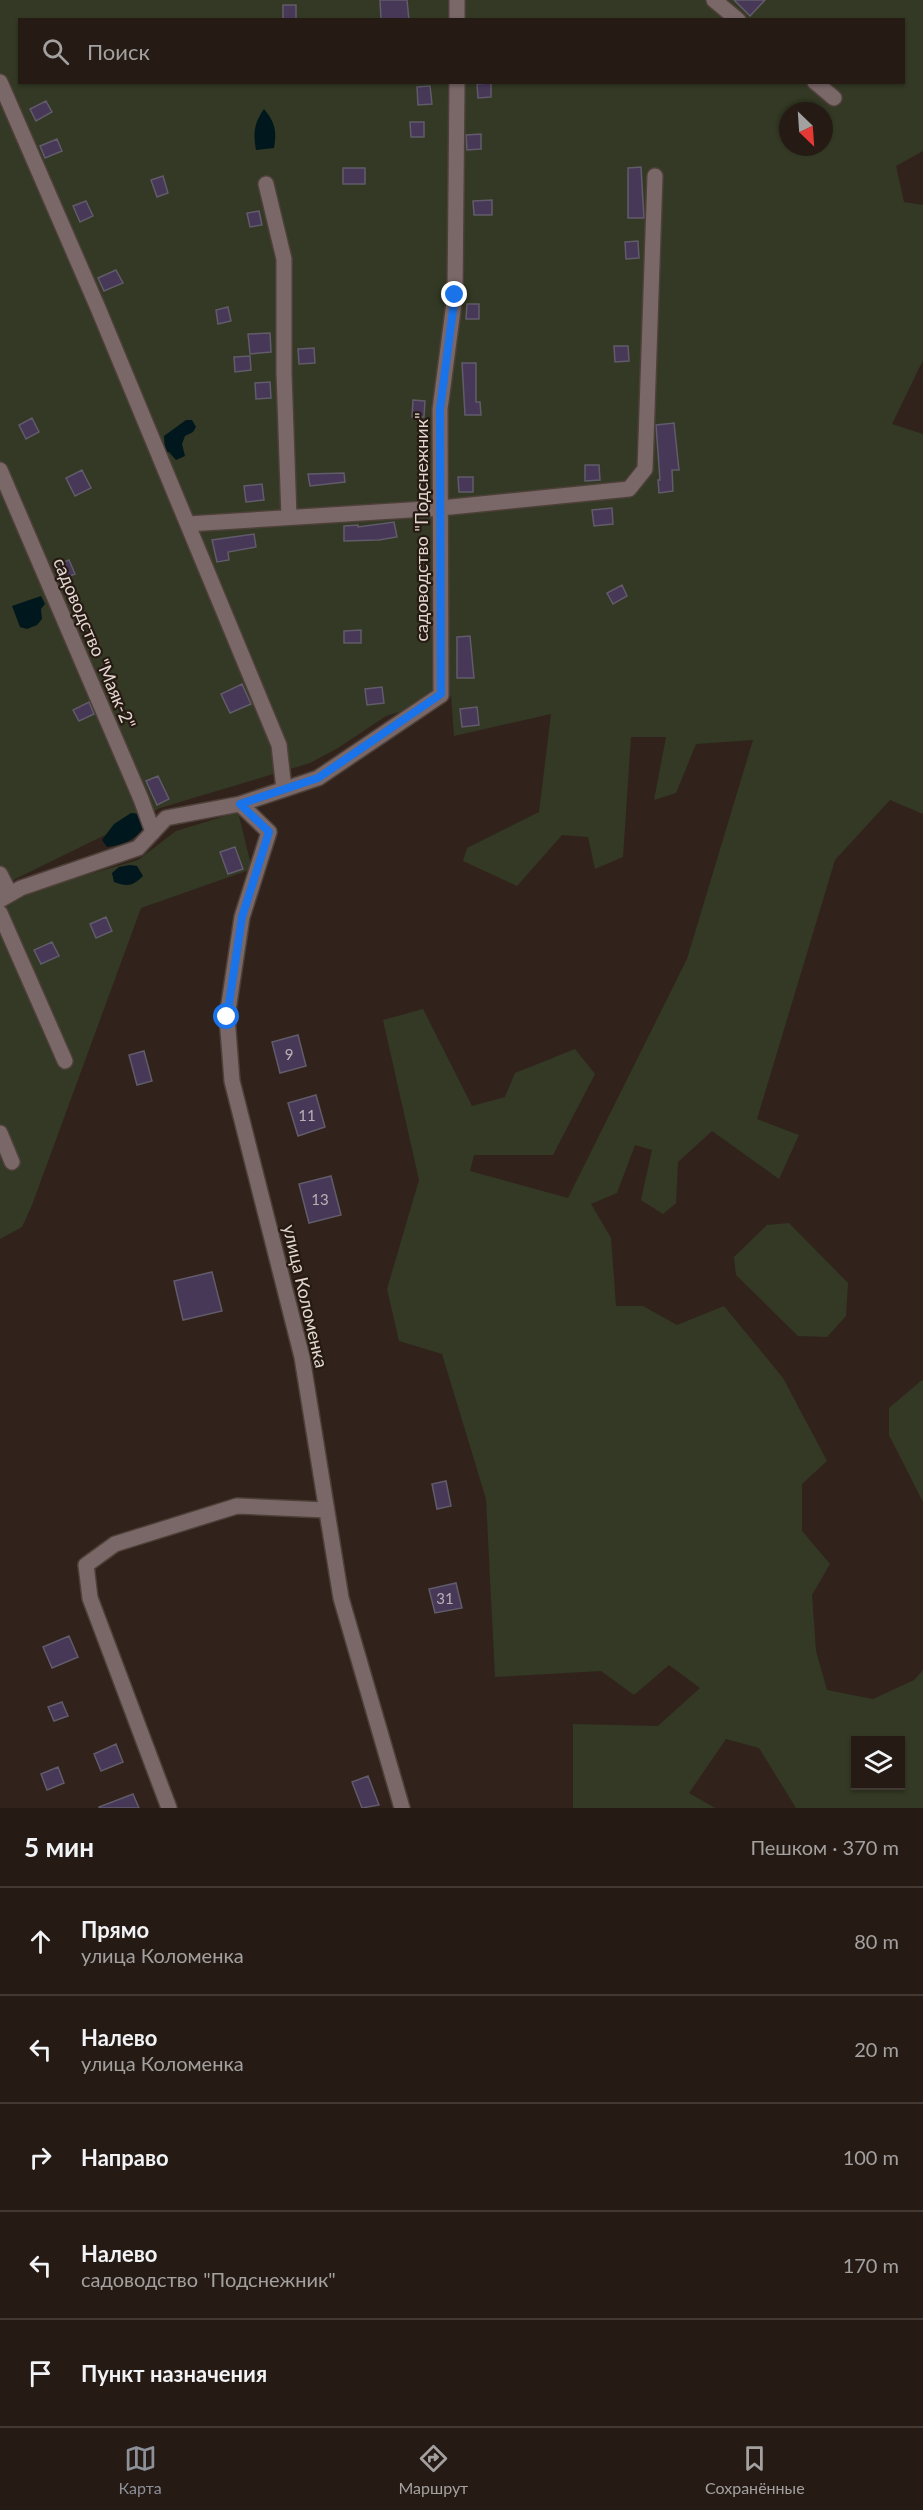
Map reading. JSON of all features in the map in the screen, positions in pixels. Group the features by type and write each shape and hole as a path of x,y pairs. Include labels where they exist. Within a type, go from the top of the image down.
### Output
{"street":[{"path":"457,0 457,18"},
{"path":"714,0 736,18"},
{"path":"0,82 188,524 279,745 284,789 240,804 166,818 138,848 21,888 5,897 0,874"},
{"name":"садоводство \"Подснежник\"","path":"284,789 318,778 441,694 440,409 455,295 457,84"},
{"path":"816,84 834,98"},
{"path":"188,524 441,508 629,489 645,469 655,176"},
{"path":"266,184 284,260 284,373 289,517"},
{"name":"садоводство \"Маяк-2\"","path":"0,470 153,832"},
{"name":"улица Коломенка","path":"240,804 269,832 242,917 227,1017 232,1081 302,1357 341,1599 402,1808"},
{"path":"0,913 64,1061"},
{"path":"0,1133 12,1162"},
{"path":"169,1808 90,1598 86,1565 115,1544 237,1506 325,1510"}],"green space":[{"path":"0,0 923,0 923,151 896,166 904,202 923,205 923,360 892,424 923,434 923,814 890,800 835,860 757,1119 799,1135 779,1179 712,1131 678,1162 676,1203 663,1214 641,1200 652,1150 635,1145 617,1193 591,1204 611,1238 616,1306 643,1306 677,1325 724,1306 783,1378 827,1461 802,1484 802,1531 830,1564 812,1595 816,1651 827,1690 873,1699 914,1680 923,1670 923,1808 796,1808 759,1748 726,1739 689,1793 715,1808 573,1808 573,1724 658,1726 700,1688 669,1665 634,1695 601,1671 495,1677 486,1499 442,1354 399,1341 387,1289 419,1180 383,1020 423,1009 472,1106 505,1097 515,1073 575,1049 595,1074 553,1155 474,1155 470,1171 568,1198 687,959 753,740 696,744 676,793 654,800 666,737 631,737 623,857 595,869 588,837 562,835 517,886 463,861 467,848 539,812 551,714 454,736 451,696 386,716 338,748 310,763 160,808 3,885 0,878"},
{"path":"238,812 252,869 141,908 32,1205 22,1227 0,1239 0,909 28,892 138,860 176,831"},
{"path":"789,1223 848,1283 846,1316 827,1337 798,1336 736,1275 734,1257 767,1225"},
{"path":"922,1380 923,1502 889,1435 889,1408"}],"water":[{"path":"264,109 274,127 274,148 256,150 255,128"},
{"path":"186,420 192,420 196,427 193,432 185,436 182,444 185,456 176,460 169,452 165,453 164,436"},
{"path":"41,596 45,604 41,609 42,619 37,625 27,629 20,627 12,606"},
{"path":"131,813 141,814 145,827 128,841 107,847 102,840 114,824"},
{"path":"137,866 143,876 130,885 114,882 112,873 119,867"}],"building":[{"path":"380,0 407,0 409,18 381,18"},
{"path":"734,0 765,0 750,16"},
{"path":"283,5 296,5 296,18 283,18"},
{"path":"477,84 491,84 491,97 478,98"},
{"path":"430,86 432,104 418,105 417,87"},
{"path":"46,101 52,112 36,121 30,109"},
{"path":"410,122 424,122 424,137 411,137"},
{"path":"481,134 481,149 467,150 466,135"},
{"path":"57,139 62,151 45,158 40,146"},
{"path":"641,167 644,218 628,218 628,168"},
{"path":"343,168 365,168 365,184 343,184"},
{"path":"163,176 168,193 157,197 151,180"},
{"path":"492,200 492,215 474,215 473,201"},
{"path":"86,201 93,216 80,222 73,206"},
{"path":"259,211 262,225 250,227 247,213"},
{"path":"638,241 639,258 626,259 625,242"},
{"path":"116,270 123,283 104,291 98,278"},
{"path":"467,304 479,304 479,319 466,319"},
{"path":"228,307 231,321 218,324 216,310"},
{"path":"270,333 271,352 250,354 248,334"},
{"path":"614,346 628,346 629,361 615,362"},
{"path":"314,348 315,363 299,364 298,349"},
{"path":"250,356 251,370 235,372 234,357"},
{"path":"462,363 476,363 476,402 480,402 481,415 465,415"},
{"path":"270,382 271,398 256,399 255,383"},
{"path":"413,400 425,401 424,417 412,417"},
{"path":"32,418 39,432 26,439 19,425"},
{"path":"674,423 679,470 672,470 673,491 659,493 656,425"},
{"path":"585,465 599,465 600,480 585,481"},
{"path":"82,470 91,488 75,496 66,478"},
{"path":"344,473 345,482 310,486 308,474"},
{"path":"458,477 473,477 473,492 459,492"},
{"path":"262,484 264,500 246,502 244,486"},
{"path":"612,508 613,524 594,526 592,510"},
{"path":"394,522 397,537 344,541 344,526 358,525 358,527"},
{"path":"254,534 256,547 228,552 229,560 217,562 212,540"},
{"path":"69,560 75,574 62,579 57,565"},
{"path":"622,585 627,596 613,604 607,593"},
{"path":"361,630 361,643 344,643 344,631"},
{"path":"470,636 474,678 457,678 457,637"},
{"path":"242,684 251,704 230,713 221,694"},
{"path":"382,687 384,703 367,705 365,689"},
{"path":"89,702 94,714 79,721 73,710"},
{"path":"477,707 479,725 462,727 460,709"},
{"path":"158,776 169,799 157,805 146,781"},
{"path":"235,847 243,869 228,874 220,852"},
{"path":"106,917 112,931 96,938 90,924"},
{"path":"52,942 59,956 41,964 34,950"},
{"path":"298,1035 306,1066 280,1073 272,1042"},
{"path":"144,1051 152,1081 137,1085 129,1055"},
{"path":"316,1095 325,1127 298,1136 288,1103"},
{"path":"331,1176 341,1215 309,1223 299,1184"},
{"path":"212,1272 222,1311 183,1320 174,1281"},
{"path":"446,1481 451,1506 437,1509 432,1484"},
{"path":"456,1583 462,1608 435,1613 429,1589"},
{"path":"69,1636 78,1657 52,1668 43,1647"},
{"path":"62,1702 68,1716 54,1721 48,1707"},
{"path":"116,1744 123,1762 101,1771 94,1754"},
{"path":"58,1767 64,1783 47,1790 41,1774"},
{"path":"368,1776 379,1805 362,1808 352,1782"},
{"path":"133,1794 139,1808 99,1808 99,1807"}],"route":[{"path":"227,1017 242,917 269,832 240,804 318,778 441,694 440,409 455,295"}]}
